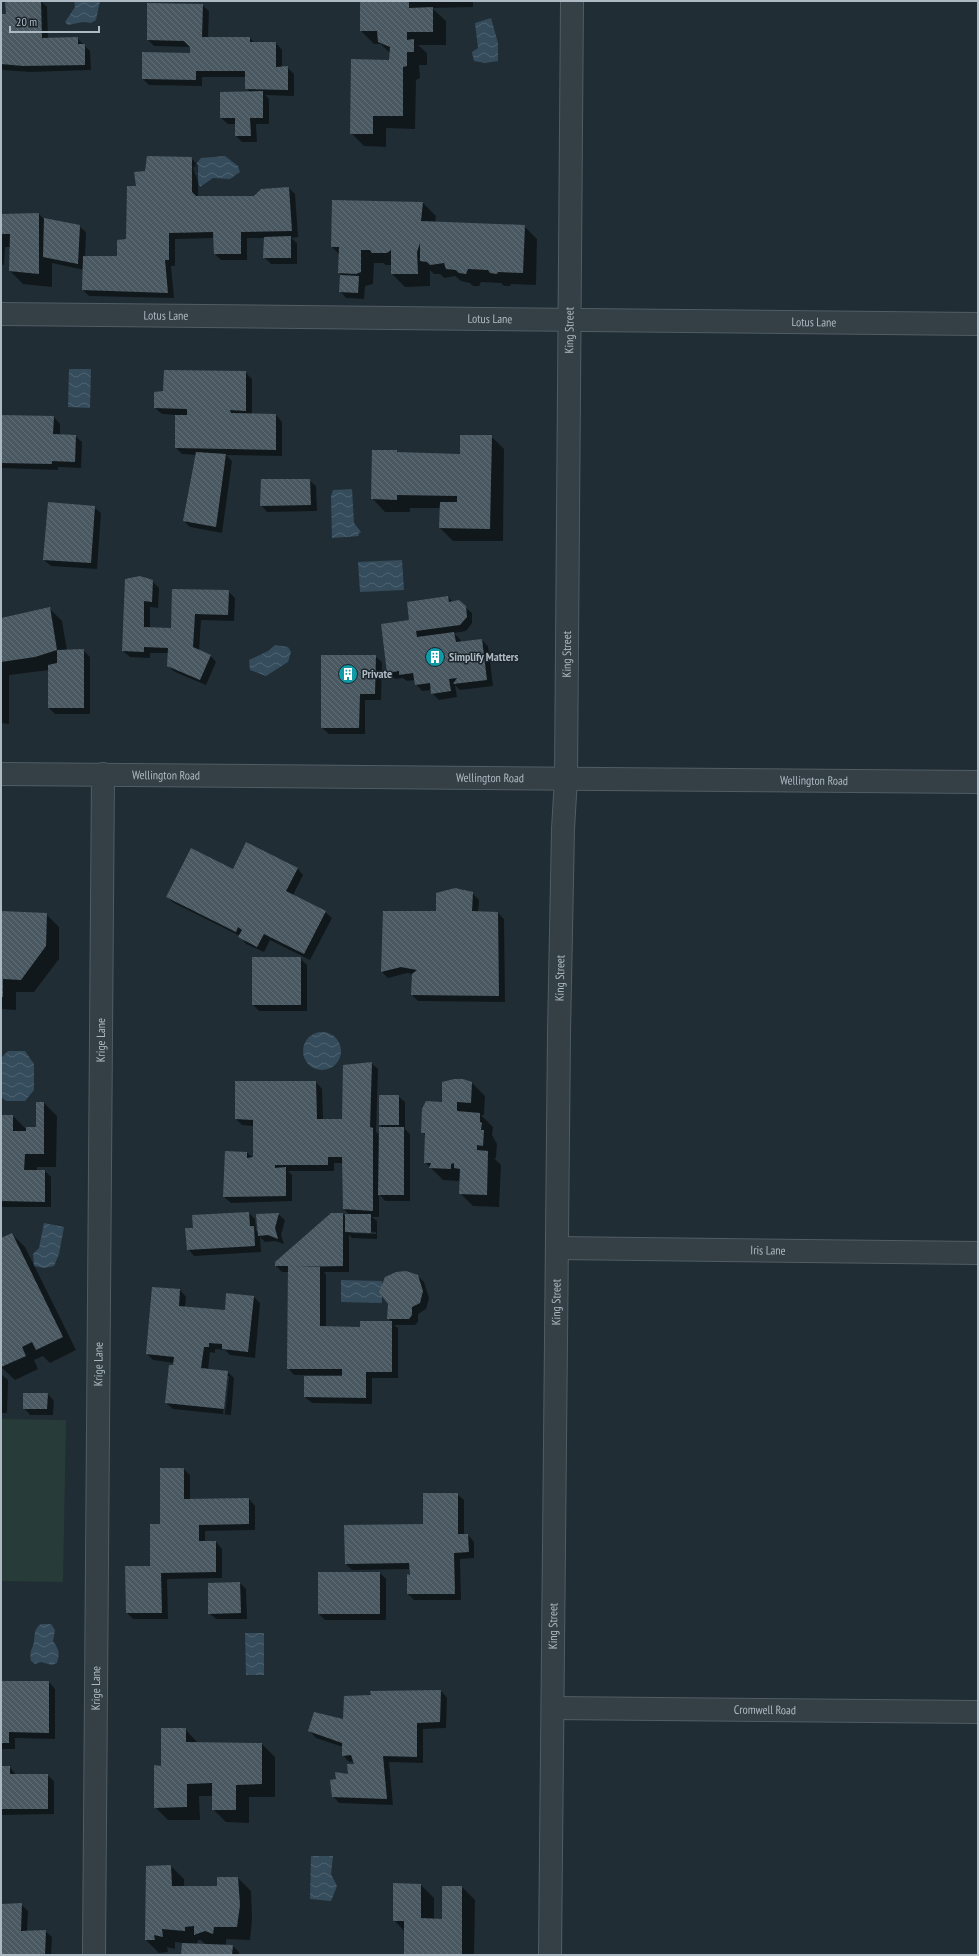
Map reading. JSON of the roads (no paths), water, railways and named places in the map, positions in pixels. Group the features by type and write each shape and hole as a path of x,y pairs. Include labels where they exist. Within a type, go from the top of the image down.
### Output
{"street":[{"name":"King Street","path":"550,1955 559,1025 562,829 566,778 572,1"},
{"name":"Lotus Lane","path":"1,314 569,318 978,324"},
{"name":"Wellington Road","path":"1,774 978,782"},
{"name":"Krige Lane","path":"94,1955 103,774"},
{"name":"Iris Lane","path":"557,1248 978,1253"},
{"name":"Cromwell Road","path":"552,1708 978,1712"}],"water":[{"path":"74,1 100,1 96,20 91,23 83,22 68,25 65,22 75,7"},
{"path":"491,18 498,43 498,61 485,63 474,61 472,52 478,48 475,23"},
{"path":"225,156 238,166 240,172 230,179 213,178 200,187 193,168 201,158"},
{"path":"69,369 91,369 90,408 68,407"},
{"path":"352,489 354,523 361,532 358,534 359,536 332,538 331,496 333,490"},
{"path":"402,560 404,590 360,592 358,562"},
{"path":"275,645 288,647 291,652 288,662 266,676 250,670 249,660 268,651"},
{"path":"322,1032 332,1035 338,1041 341,1051 338,1061 332,1067 322,1070 312,1067 306,1061 303,1051 306,1041 312,1035"},
{"path":"8,1051 25,1051 34,1064 34,1090 25,1101 6,1101 1,1097 2,1057"},
{"path":"44,1223 64,1227 59,1254 54,1266 44,1268 34,1266 33,1254 39,1248"},
{"path":"341,1280 382,1281 382,1303 341,1302"},
{"path":"41,1624 51,1624 55,1630 53,1641 59,1654 57,1663 52,1665 41,1662 35,1664 31,1661 35,1631"},
{"path":"245,1633 264,1633 264,1675 246,1675"},
{"path":"311,1856 333,1856 331,1874 337,1886 331,1901 310,1899"}],"place":[{"name":"Simplify Matters","path":"435,657"},
{"name":"Private","path":"348,674"}]}
